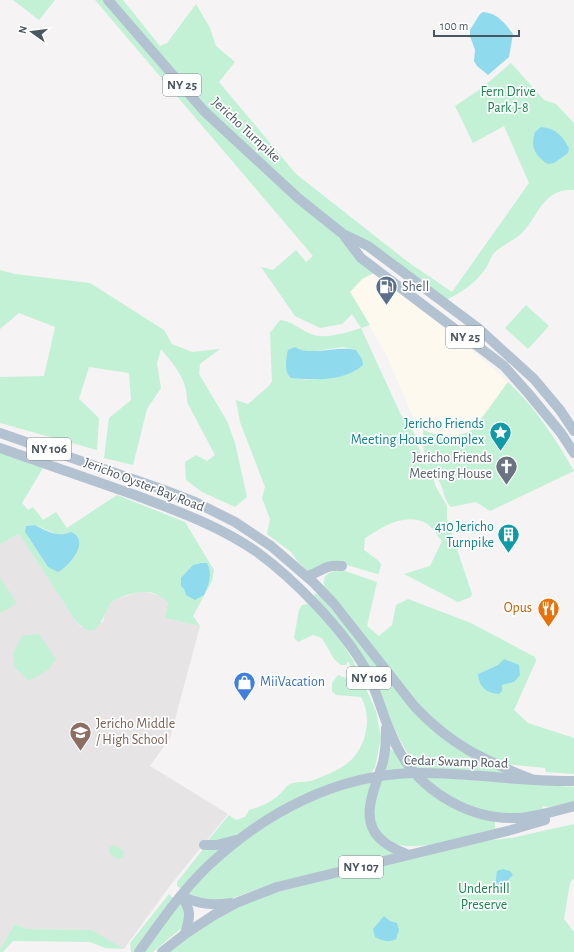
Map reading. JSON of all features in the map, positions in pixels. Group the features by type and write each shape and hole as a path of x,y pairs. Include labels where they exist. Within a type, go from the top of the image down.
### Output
{"main road":[{"name":"Jericho Turnpike","path":"108,0 204,111 298,198 343,234 362,258 504,366 561,433 574,453"},
{"name":"Jericho Turnpike","path":"343,234 368,246 484,333 534,379 560,410 574,431"},
{"name":"Jericho Oyster Bay Road","path":"0,432 196,502 235,522 271,546 306,576 334,604 415,707 430,722 445,735 472,753 531,779"},
{"name":"Jericho Oyster Bay Road","path":"0,448 185,514 256,552 281,572 324,614 351,647 371,682 386,724 401,754 415,773 436,792 450,802 472,812 491,817 517,818 574,806"},
{"path":"123,491 127,477"},
{"path":"306,576 315,574 328,565 342,566"},
{"path":"386,724 386,744 369,805 371,824 382,842 408,855"},
{"name":"Cedar Swamp Road","path":"139,952 181,896 207,867 267,818 306,798 353,782 378,777 415,773 574,782"},
{"name":"NY 107","path":"162,952 185,934 236,902 277,887 511,830 574,812"},
{"path":"204,845 228,843 243,837"},
{"path":"181,896 198,903 210,905 236,902"},
{"path":"181,896 190,908 190,918 185,934"}],"shaded area":[{"path":"374,273 422,305 508,382 471,431 455,436 433,435 422,439 387,357 350,291 362,279"},
{"name":"Jericho Middle / High School","path":"19,534 81,627 103,622 106,610 114,600 142,591 161,596 168,602 165,618 200,626 170,738 150,766 228,814 169,887 124,949 91,930 27,929 15,924 0,949 0,544"}],"green space":[{"path":"13,0 55,0 39,20"},
{"name":"Fern Drive Park J-8","path":"95,0 123,0 160,46 167,43 196,4 210,28 216,46 235,62 219,82 296,174 408,262 452,292 529,183 504,126 473,143 455,106 482,88 511,63 544,100 556,104 574,123 574,190 564,190 549,198 523,232 495,252 486,268 473,283 446,300 344,234 374,273 362,279 350,292 370,325 361,328 352,314 342,324 320,328 295,316 261,267 273,270 296,250 306,262 313,256"},
{"path":"0,270 15,274 90,283 164,330 172,344 192,352 220,349 200,364 199,374 227,421 235,443 247,497 235,507 202,492 186,480 185,462 196,455 207,461 215,455 187,402 187,394 183,380 161,349 157,363 161,388 147,409 133,465 104,458 109,418 131,400 129,373 89,367 79,399 99,418 97,450 0,423 0,377 44,376 55,327 19,313 0,329"},
{"path":"526,305 549,326 528,349 505,328"},
{"path":"280,320 288,322 316,336 336,335 361,328 401,415 414,433 420,452 428,468 423,446 423,429 433,434 446,436 459,435 470,431 508,382 536,413 560,447 574,471 490,511 476,502 451,507 439,481 432,475 436,487 447,506 447,519 472,594 471,597 458,602 404,574 430,566 442,541 428,524 418,520 410,519 394,522 365,538 364,550 379,561 381,565 379,573 377,574 337,562 308,571 298,562 291,552 267,534 270,519 262,498 265,487 240,422 236,400 248,404 269,386 272,381 270,333","holes":["343,347 356,350 362,359 332,378 307,380 289,377 287,365 292,355 298,349 307,352"]},
{"path":"0,452 43,468 22,503 28,510 33,507 43,520 56,512 67,528 117,495 185,522 214,570 212,581 193,616 200,626 165,618 168,602 152,593 142,592 124,596 113,601 99,625 95,629 90,630 83,627 75,620 19,534 0,544","holes":["35,525 56,534 65,535 48,567 28,537 26,526"]},
{"path":"338,570 377,582 367,626 379,636 392,625 396,605 408,599 471,623 535,657 536,661 514,710 528,723 574,738 574,774 546,772 545,768 506,764 460,742 416,703 325,588 325,576 330,572","holes":["498,665 514,682 502,685 478,674"]},
{"path":"0,578 17,603 3,612 0,612"},
{"path":"314,593 319,595 363,646 406,702 505,773 505,775 417,770 396,733 374,676 338,622 315,600"},
{"path":"309,604 337,635 353,660 376,711 381,737 375,768 367,776 325,789 243,836 205,844 229,815 236,820 245,817 249,810 270,802 290,784 314,780 339,769 350,761 362,745 367,725 367,715 361,697 336,695 332,691 332,683 338,675 357,682 362,687 348,661 346,665 341,665 334,659 322,638 313,635 298,642 294,638 299,610 302,605"},
{"path":"39,634 56,659 48,670 28,681 14,666 13,654 22,636"},
{"path":"390,749 398,754 408,769 384,773"},
{"path":"414,777 495,821 495,829 446,842 427,845 408,846 393,843 381,835 375,821 373,805 375,794 381,779"},
{"path":"427,777 574,787 574,804 548,807 542,806 544,811 525,814 494,814 473,808 463,803 435,786 426,779"},
{"path":"372,781 365,818 396,854 268,885 233,898 220,901 203,900 187,893 230,851 285,813 317,798"},
{"name":"Underhill Preserve","path":"574,824 574,878 570,883 564,919 574,932 574,952 168,952 205,924 254,899 287,889 485,841 511,838"},
{"path":"114,845 124,851 123,858 118,859 109,854 109,848"},
{"path":"223,846 182,889 177,886 177,882 204,848"},
{"path":"169,894 173,898 134,952 131,952 130,943"},
{"path":"180,903 186,905 184,926 153,952 142,952"},
{"path":"15,924 27,929 92,930 124,949 105,948 90,942 13,941 3,952 0,952 0,949"}],"water":[{"path":"483,12 497,16 504,22 513,34 509,57 488,75 477,66 474,61 475,50 470,36 470,30 480,14"},
{"path":"541,127 551,129 558,133 569,148 568,153 554,163 548,164 540,158 533,147 535,132"},
{"path":"295,347 308,351 341,349 356,350 362,359 363,365 355,371 328,379 291,378 286,369 287,357 288,350"},
{"path":"35,525 52,533 66,534 71,532 77,536 79,547 73,559 58,572 48,567 25,532 26,526"},
{"path":"207,563 210,571 210,579 204,595 195,600 186,595 181,586 181,578 193,565"},
{"path":"504,659 519,665 520,675 514,682 502,685 502,691 499,694 487,691 482,686 478,674 498,665"},
{"path":"503,869 510,871 513,875 499,887 495,885 497,871"},
{"path":"384,916 390,921 397,923 399,930 396,939 386,941 375,937 373,929"}],"place":[{"name":"Shell","path":"386,306"},
{"name":"Jericho Friends Meeting House Complex","path":"500,452"},
{"name":"Jericho Friends Meeting House","path":"507,486"},
{"name":"410 Jericho Turnpike","path":"509,554"},
{"name":"Opus","path":"548,628"},
{"name":"MiiVacation","path":"244,702"},
{"name":"Jericho Middle / High School","path":"80,752"}]}
